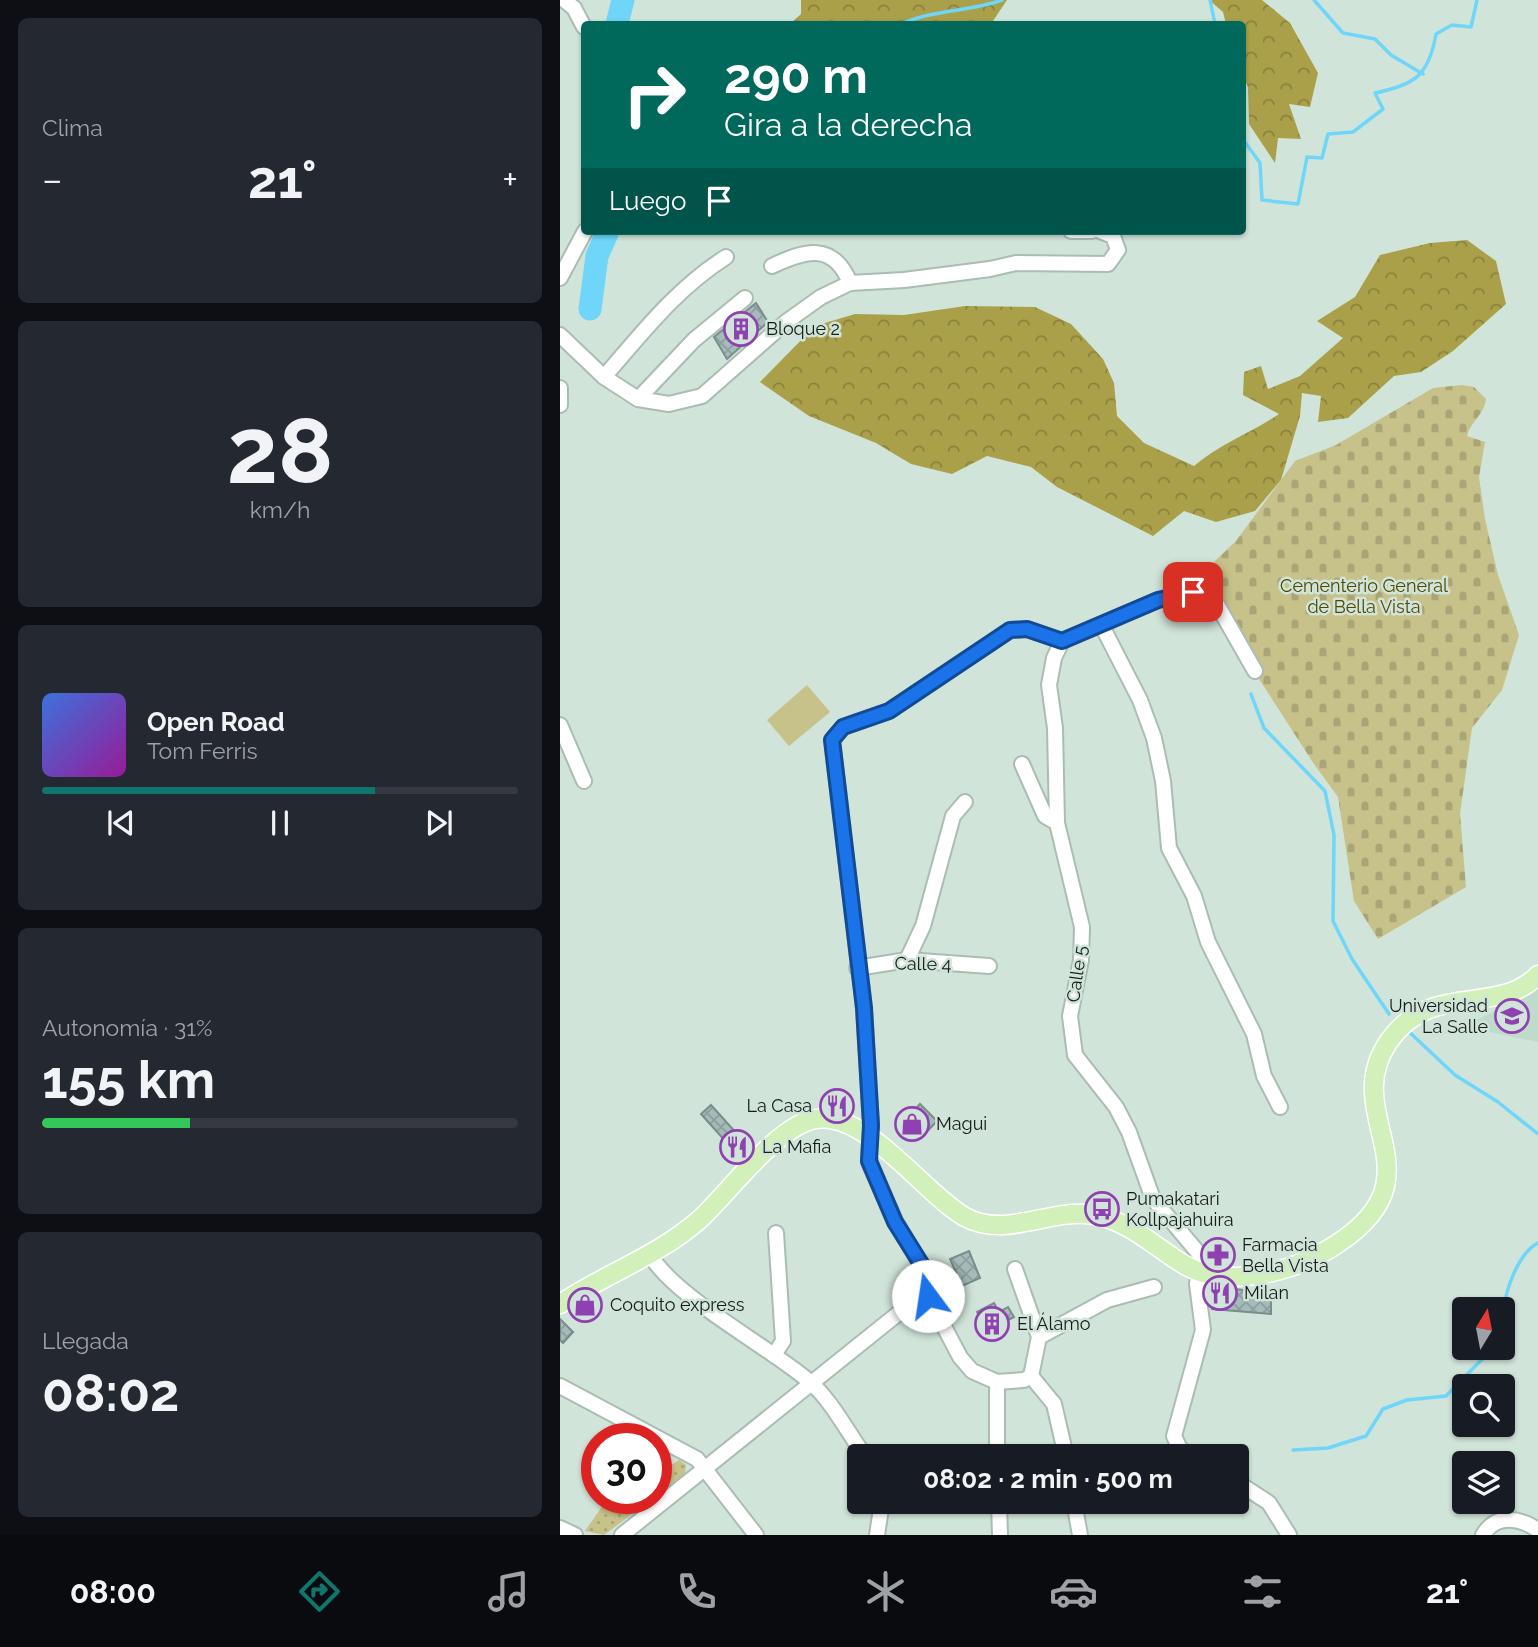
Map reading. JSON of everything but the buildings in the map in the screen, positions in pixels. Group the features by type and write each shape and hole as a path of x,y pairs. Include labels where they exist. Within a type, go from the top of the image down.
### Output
{"main road":[{"path":"560,1304 650,1255 699,1220 744,1169 802,1123 817,1118 834,1120 887,1148 933,1192 965,1217 996,1225 1063,1214 1088,1214 1133,1229 1200,1273 1229,1278 1287,1266 1334,1247 1370,1220 1383,1199 1387,1183 1375,1093 1377,1066 1388,1042 1409,1018 1424,1008 1516,990 1538,975"}],"street":[{"path":"564,0 574,8 581,21"},
{"path":"560,278 583,235"},
{"path":"560,335 604,377 638,399 669,404 702,396 786,322 821,297 850,283 928,277 1016,262 1108,264 1118,250 1110,235"},
{"path":"772,266 805,252 820,253 839,265 850,283"},
{"path":"604,377 661,310 703,271 726,257"},
{"path":"638,399 694,340 745,298"},
{"path":"560,388 560,405"},
{"path":"1015,1269 1039,1337 1031,1376 1024,1380 997,1382 972,1371 960,1357 928,1296 925,1270 895,1222 869,1161 871,1125 864,1008 832,740 843,727 889,711 1010,630 1027,629 1062,641 1158,600 1201,592 1214,601 1255,671"},
{"path":"1102,626 1140,700 1154,738 1163,781 1169,848 1194,896 1208,942 1254,1034 1264,1076 1280,1107"},
{"name":"Calle 5","path":"1062,641 1054,658 1049,685 1055,728 1057,823 1082,927 1082,960 1070,1016 1074,1055 1116,1107 1129,1132 1153,1199 1201,1256 1197,1284 1203,1330 1174,1436 1178,1444"},
{"path":"560,725 584,780"},
{"path":"1022,764 1045,816 1057,823"},
{"path":"907,960 923,926 953,816 965,803"},
{"name":"Calle 4","path":"858,968 907,960 989,966"},
{"path":"775,1355 783,1341 776,1233"},
{"path":"650,1255 659,1269 683,1289 813,1384 856,1444"},
{"path":"1039,1337 1107,1300 1154,1287"},
{"path":"622,1535 910,1304 928,1296"},
{"path":"1031,1376 1054,1404 1063,1444"},
{"path":"997,1382 997,1444"},
{"path":"560,1386 697,1459 756,1535"},
{"path":"1249,1490 1269,1503 1289,1535"},
{"path":"877,1535 880,1514"},
{"path":"999,1514 1000,1535"},
{"path":"1076,1514 1080,1535"},
{"path":"1483,1535 1498,1521 1508,1519 1538,1530"},
{"path":"560,1528 575,1535"}],"shaded area":[{"name":"Universidad La Salle","path":"1538,987 1538,1042 1484,1031 1437,1034 1466,1025 1531,994"}],"green space":[{"path":"801,0 1007,0 993,21 793,21 801,14"},
{"path":"1209,0 1262,0 1290,23 1318,73 1310,107 1289,104 1301,139 1278,138 1275,163 1249,124 1246,21 1225,21 1223,12"},
{"path":"1467,240 1496,261 1506,304 1453,351 1421,372 1394,376 1348,418 1318,422 1321,396 1302,393 1300,416 1281,480 1255,511 1216,522 1184,511 1153,536 1057,487 1031,467 987,456 952,474 911,464 876,443 809,416 760,382 815,326 855,314 904,315 965,306 1035,307 1071,324 1103,359 1114,383 1117,416 1144,443 1194,466 1214,451 1279,414 1243,395 1244,372 1261,366 1268,389 1300,376 1343,338 1317,321 1355,297 1380,255 1430,243"},
{"name":"Cementerio General de Bella Vista","path":"1462,385 1474,387 1486,399 1467,436 1485,442 1479,477 1485,519 1498,575 1519,635 1502,690 1472,728 1460,814 1466,887 1378,939 1354,901 1338,797 1195,580 1236,541 1295,461 1336,445 1433,388"},
{"path":"807,685 830,712 789,746 767,720"},
{"path":"679,1460 686,1465 685,1474 672,1483 672,1465"},
{"path":"597,1514 632,1514 604,1535 585,1531"}],"waterway":[{"path":"618,21 623,0"},
{"path":"909,21 1002,0"},
{"path":"1210,0 1214,21"},
{"path":"1314,0 1343,33 1375,39 1391,55 1423,74"},
{"path":"1246,144 1260,163 1262,200 1298,204 1307,157 1322,158 1328,134 1353,132 1383,109 1375,93 1400,86 1418,76 1429,59 1436,34 1452,25 1471,27 1477,0"},
{"path":"590,309 597,256 606,235"},
{"path":"1251,694 1264,728 1325,791 1334,835 1333,921 1352,959 1389,1014"},
{"path":"1406,1029 1455,1075 1498,1102 1538,1134"},
{"path":"1506,1297 1519,1263 1538,1243"},
{"path":"1293,1450 1328,1448 1366,1436 1383,1409 1407,1400 1446,1396 1481,1360"}],"place":[{"name":"Bloque 2","path":"741,329"},
{"name":"Universidad La Salle","path":"1512,1016"},
{"name":"La Casa","path":"837,1106"},
{"name":"Magui","path":"912,1124"},
{"name":"La Mafia","path":"737,1147"},
{"name":"Pumakatari Kollpajahuira","path":"1102,1209"},
{"name":"Farmacia Bella Vista","path":"1218,1255"},
{"name":"Milan","path":"1220,1293"},
{"name":"Coquito express","path":"585,1305"},
{"name":"El Álamo","path":"992,1324"}],"route":[{"path":"928,1296 925,1270 895,1222 869,1161 871,1125 864,1008 841,836 832,740 843,727 889,711 1010,630 1027,629 1062,641 1158,600 1193,592"}]}
